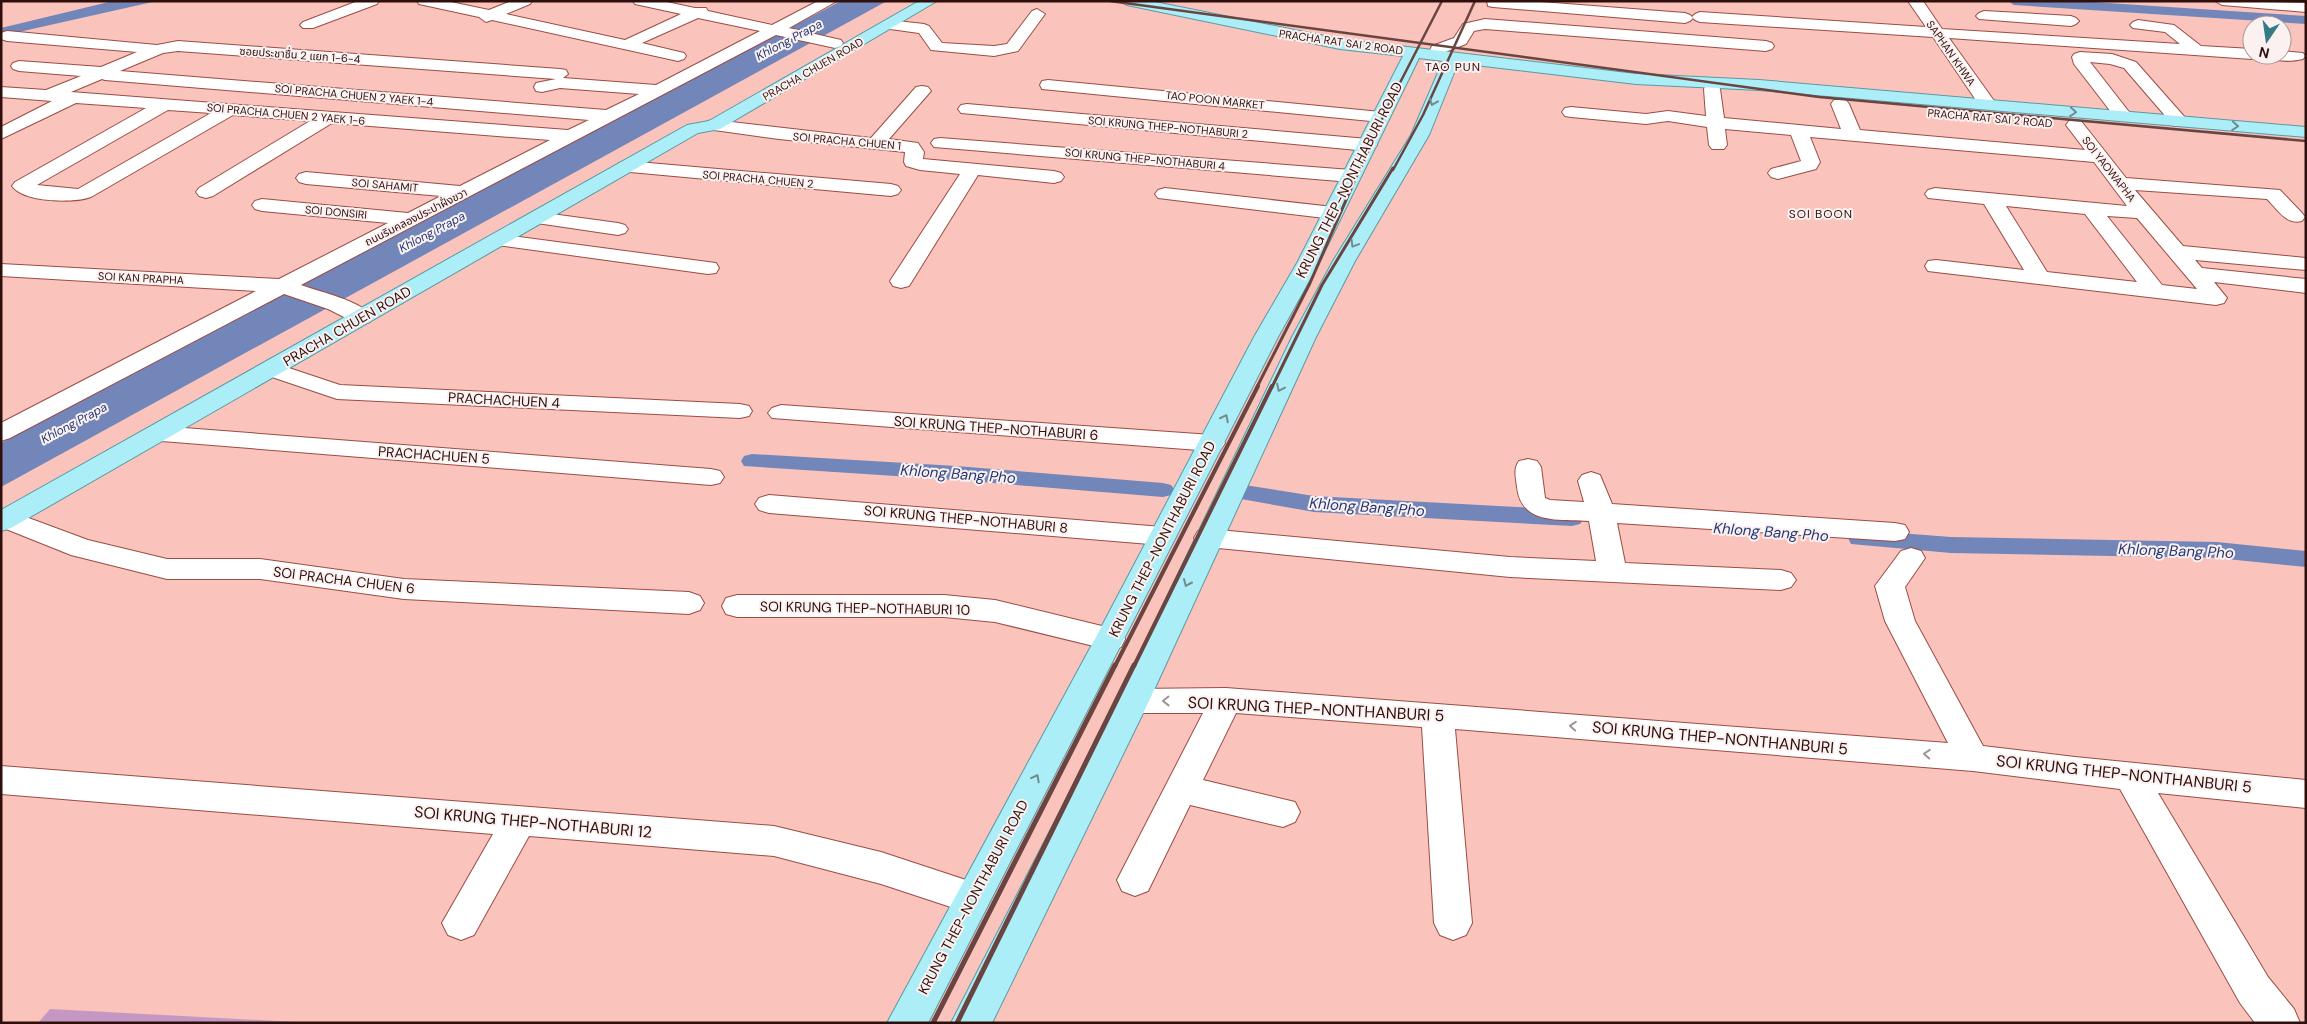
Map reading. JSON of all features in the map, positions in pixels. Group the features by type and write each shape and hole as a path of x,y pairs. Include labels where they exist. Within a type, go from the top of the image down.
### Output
{"main road":[{"name":"PRACHA CHUEN ROAD","path":"704,127 700,121 829,41 908,1"},
{"name":"PRACHA CHUEN ROAD","path":"4,521 626,167 704,127 930,1"},
{"name":"PRACHA RAT SAI 2 ROAD","path":"1127,1 1294,36 1372,49 1450,52 1840,104 2074,125 2180,122 2306,132"},
{"name":"KRUNG THEP-NONTHABURI ROAD","path":"907,1023 1110,639 1381,117 1450,52"},
{"path":"971,1023 1133,701 1206,542 1304,337 1340,269 1420,135 1450,52"},
{"name":"PRACHA RAT SAI 2 ROAD","path":"1676,82 1759,85 1988,105 2306,145"},
{"path":"1162,536 1206,542"}],"street":[{"path":"308,25 372,1"},
{"path":"424,1 678,56"},
{"path":"468,25 525,1"},
{"path":"640,1 829,41"},
{"path":"626,45 698,13 720,1"},
{"name":"ถนนริมคลองประปาฝั่งขวา","path":"1,433 286,288 411,219 830,1"},
{"name":"SAPHAN KHWA","path":"1915,1 1988,105"},
{"path":"2222,1 2306,8"},
{"path":"1485,24 1494,2 1693,18 2242,53"},
{"path":"2058,9 2095,44"},
{"path":"888,25 924,30 937,47 994,51 1012,48 1037,14"},
{"path":"1984,16 2071,21"},
{"path":"1450,52 1438,49 1460,41 1468,27 1485,24 1766,46"},
{"path":"2138,25 2169,28 2198,51"},
{"path":"7,36 159,49"},
{"name":"ซอยประชาชื่น 2 แยก 1-6-4","path":"49,96 159,49 178,46 560,74 546,84"},
{"path":"2133,47 2154,66"},
{"path":"2292,56 2296,56"},
{"path":"2130,123 2082,64 2080,57 2112,59 2130,65 2180,122"},
{"name":"SOI PRACHA CHUEN 2 YAEK 1-4","path":"19,66 609,116"},
{"path":"467,128 546,84 560,83 659,90"},
{"name":"TAO POON MARKET","path":"1048,85 1381,117"},
{"path":"1712,88 1718,145"},
{"path":"877,142 922,91"},
{"name":"SOI PRACHA CHUEN 2 YAEK 1-6","path":"1,92 231,108 571,136"},
{"path":"1,134 72,98"},
{"path":"166,104 22,186 29,190 66,195 88,191 231,108"},
{"path":"1840,104 1853,136"},
{"name":"SOI KRUNG THEP-NOTHABURI 2","path":"967,109 1368,145"},
{"path":"1571,112 1646,119 1668,116 1715,123 1798,131 2098,157"},
{"path":"206,192 329,117"},
{"name":"SOI YAOWAPHA","path":"2074,125 2119,183 2216,298 2155,291"},
{"name":"SOI PRACHA CHUEN 1","path":"704,127 877,142 911,147 915,152 913,162 985,152 1054,177"},
{"path":"1778,173 1799,169 1809,165 1811,162 1798,131"},
{"name":"SOI KRUNG THEP-NOTHABURI 4","path":"940,143 985,152 1351,176"},
{"path":"901,281 985,152"},
{"name":"SOI PRACHA CHUEN 2","path":"626,167 891,190"},
{"path":"2254,174 2294,217"},
{"name":"SOI SAHAMIT","path":"306,178 464,192"},
{"path":"2119,183 2273,194"},
{"path":"1165,194 1333,212"},
{"path":"1936,194 2143,212"},
{"path":"1991,199 2039,276"},
{"name":"SOI DONSIRI","path":"262,205 411,219"},
{"path":"2091,208 2155,291"},
{"path":"537,218 618,229"},
{"path":"497,240 708,268"},
{"path":"639,260 661,243"},
{"path":"2178,252 2306,264"},
{"path":"1936,266 2039,276 2155,291"},
{"name":"SOI KAN PRAPHA","path":"1,270 286,288 336,304 362,317"},
{"path":"2196,274 2306,286"},
{"name":"PRACHACHUEN 4","path":"271,369 338,392 740,411"},
{"name":"SOI KRUNG THEP-NOTHABURI 6","path":"781,412 1212,443"},
{"name":"PRACHACHUEN 5","path":"158,434 711,477"},
{"path":"1528,467 1532,500 1535,504 1546,509 1602,517 1895,532"},
{"path":"1591,481 1602,517 1613,572"},
{"name":"SOI KRUNG THEP-NOTHABURI 8","path":"769,504 1162,536"},
{"name":"SOI PRACHA CHUEN 6","path":"4,521 82,548 167,569 260,569 404,589 689,603"},
{"path":"1206,542 1510,567 1781,580"},
{"path":"1911,558 1890,586 1895,606 1900,621 1974,758"},
{"name":"SOI KRUNG THEP-NOTHABURI 10","path":"737,606 944,606 995,611 1110,639"},
{"path":"1135,880 1226,700"},
{"name":"SOI KRUNG THEP-NONTHANBURI 5","path":"1133,701 1226,700 1438,715 1974,758 2306,794"},
{"path":"1438,715 1454,923"},
{"path":"2130,776 2254,990 2280,1023"},
{"name":"SOI KRUNG THEP-NOTHABURI 12","path":"1,780 774,841 881,868 972,898"},
{"path":"1180,789 1283,812"},
{"path":"460,923 520,820"}],"shaded area":[{"path":"50,1009 315,1023 38,1023"}],"water":[{"path":"113,1 157,1 1,36 1,28"},
{"name":"Khlong Prapa","path":"841,1 887,1 1,487 1,443"}],"waterway":[{"path":"2014,1 2306,20"},
{"name":"Khlong Bang Pho","path":"752,461 956,473 1163,490"},
{"name":"Khlong Bang Pho","path":"1238,492 1314,504 1572,518"},
{"name":"Khlong Bang Pho","path":"1860,538 1951,545 2217,550 2306,559"}],"railway":[{"path":"1110,1 1420,43"},
{"path":"1420,43 1442,1"},
{"path":"1454,48 1475,1"},
{"path":"1360,170 1386,110 1420,43"},
{"path":"1420,43 1454,48"},
{"path":"1393,170 1423,115 1454,48"},
{"path":"1454,48 1819,97 2306,141"},
{"path":"1257,387 1310,283 1360,168"},
{"path":"1272,387 1322,285 1393,168"},
{"path":"1115,666 1258,386"},
{"path":"1134,666 1272,386"},
{"path":"933,1023 1115,665"},
{"path":"957,1023 1134,665"}],"district":[{"name":"TAO PUN","path":"1453,67"},
{"name":"SOI BOON","path":"1821,214"}]}
